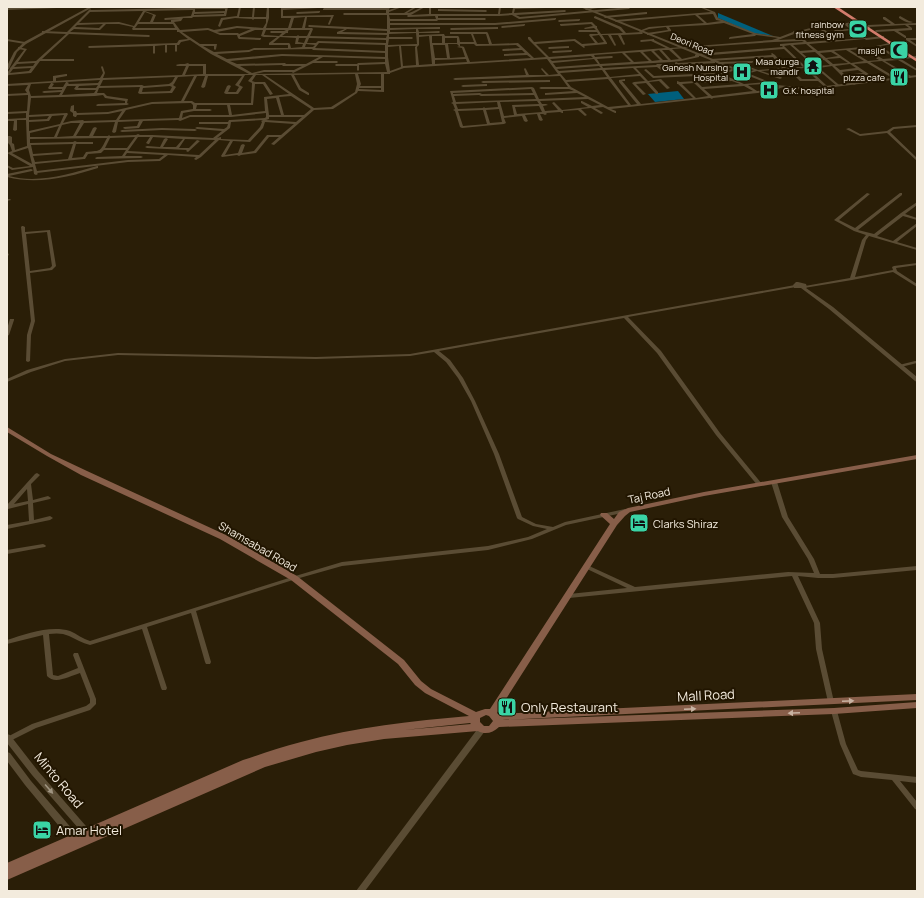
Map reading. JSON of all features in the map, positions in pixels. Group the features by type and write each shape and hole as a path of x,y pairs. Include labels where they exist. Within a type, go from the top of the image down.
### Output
{"highway":[{"path":"835,7 862,21"},
{"path":"839,7 915,58"},
{"path":"870,27 915,58"}],"main road":[{"name":"Shamsabad Road","path":"7,429 49,455 84,473 223,537 294,578 401,662 418,683 428,691 478,723"},
{"name":"Taj Road","path":"496,718 568,596 614,523 624,511 704,494 917,457"},
{"path":"604,515 614,523"},
{"name":"Mall Road","path":"496,718 917,697"},
{"name":"Mall Road","path":"496,718 834,711 917,705"},
{"path":"7,876 89,835 245,771 290,755 347,741 384,735 478,723 491,729 496,718 485,712 478,723"},
{"path":"7,868 77,841"}],"street":[{"path":"7,9 57,7"},
{"path":"89,9 78,24 38,61 29,73 7,74 9,68 25,43 89,9 145,11 227,7 224,15 193,15 182,18 181,20 172,21 173,23 138,24"},
{"path":"236,18 238,17 240,7"},
{"path":"252,19 254,7"},
{"path":"266,36 262,35 268,18 268,7"},
{"path":"318,7 282,8 282,17 293,17 297,15 320,12"},
{"path":"344,14 400,7"},
{"path":"390,22 416,7"},
{"path":"399,20 424,7"},
{"path":"430,7 430,15"},
{"path":"499,15 500,7"},
{"path":"539,7 542,12"},
{"path":"513,14 514,8 546,7"},
{"name":"Deori Road","path":"582,7 586,11 605,16 732,70 780,87 796,89 826,87 917,76"},
{"path":"513,14 519,18 586,11 603,7"},
{"path":"594,12 629,7 636,14"},
{"path":"700,7 714,13 716,18 760,35"},
{"path":"297,8 297,15"},
{"path":"324,10 336,8 388,9 410,15 430,15 449,24 494,24 555,19"},
{"path":"193,15 194,9"},
{"path":"388,9 390,22 385,58 389,73"},
{"path":"439,10 486,9 485,24 491,45"},
{"path":"145,11 155,15 151,23"},
{"path":"135,27 145,11"},
{"path":"390,22 417,24 437,19 565,11"},
{"path":"586,11 588,16"},
{"path":"605,16 646,13"},
{"path":"616,21 714,13"},
{"path":"695,14 707,24"},
{"path":"297,15 306,17 333,16 329,25 319,38"},
{"path":"318,27 322,16"},
{"path":"290,48 289,44 270,44 290,28 293,17"},
{"path":"304,27 306,17"},
{"path":"595,17 620,28 626,34"},
{"path":"900,17 917,23"},
{"path":"905,17 911,22"},
{"path":"165,19 182,18"},
{"path":"220,26 222,19 268,18"},
{"path":"884,18 900,29"},
{"path":"437,19 449,59"},
{"path":"390,22 399,20 485,19"},
{"path":"879,19 889,25"},
{"path":"534,43 575,40 583,46 606,43 590,20 559,21"},
{"path":"526,21 530,25"},
{"path":"561,25 603,21"},
{"path":"774,41 779,37 794,32 862,21"},
{"path":"590,35 626,34 667,27 725,22"},
{"path":"876,22 881,26"},
{"path":"78,24 119,23 135,27"},
{"path":"173,23 177,30 199,45 253,75"},
{"path":"458,23 459,29"},
{"path":"499,23 505,30"},
{"path":"844,23 866,39"},
{"path":"835,31 917,23"},
{"path":"74,28 100,29 106,24"},
{"path":"417,24 418,45 416,46 418,66"},
{"path":"449,24 451,37"},
{"path":"451,31 459,29 498,30 494,24"},
{"path":"876,31 911,29 905,24"},
{"path":"117,35 124,25"},
{"path":"135,27 133,29 215,31 234,27 254,29 318,27 329,25 388,34 404,39 412,38"},
{"path":"502,27 524,25"},
{"path":"831,25 844,33"},
{"path":"303,48 312,29 304,27"},
{"path":"579,31 596,27"},
{"path":"648,34 670,31 667,27"},
{"path":"818,27 838,41"},
{"path":"348,28 338,33 440,33"},
{"path":"239,35 239,38 259,40 266,36 347,38 388,34 417,28 451,37 458,37 459,45 463,47 469,63"},
{"path":"215,31 220,34 239,35 254,29"},
{"path":"586,29 598,31"},
{"path":"586,29 597,44"},
{"path":"805,30 821,42"},
{"path":"895,30 905,37"},
{"path":"451,31 472,34 487,34"},
{"path":"147,45 149,36 152,32"},
{"path":"271,32 301,32 296,43 416,46"},
{"path":"794,32 831,66 854,84"},
{"path":"45,33 149,36"},
{"path":"418,34 430,36 440,33"},
{"path":"472,34 475,44"},
{"path":"609,34 615,45"},
{"path":"619,34 624,44"},
{"path":"730,38 760,35 779,37"},
{"path":"430,36 434,65"},
{"path":"781,45 883,37"},
{"path":"344,43 347,38"},
{"path":"529,38 555,66 569,87 615,112"},
{"path":"89,47 176,44 180,43 180,40 191,39"},
{"path":"640,41 658,39"},
{"path":"264,73 389,73 402,67 816,39"},
{"path":"917,39 907,39 917,46"},
{"path":"7,40 25,43"},
{"path":"651,40 670,49 681,60"},
{"path":"774,41 790,52 826,87"},
{"path":"893,43 877,45 917,70"},
{"path":"166,44 166,52"},
{"path":"176,44 176,51"},
{"path":"314,48 317,44"},
{"path":"431,44 475,44 477,46 516,44 533,59"},
{"path":"790,44 837,86"},
{"path":"154,45 154,53"},
{"path":"199,45 216,45 215,49"},
{"path":"400,46 402,67"},
{"path":"549,48 567,46 575,56"},
{"path":"503,49 521,47"},
{"path":"9,68 26,49 21,48"},
{"path":"212,53 249,51 254,49 290,48 386,52"},
{"path":"555,66 672,61 697,55 784,48"},
{"path":"790,52 816,52 862,48 910,77"},
{"path":"766,49 801,80 818,80"},
{"path":"846,49 894,78"},
{"path":"652,50 662,61"},
{"path":"660,50 681,69"},
{"path":"750,50 758,57"},
{"path":"759,50 767,56"},
{"path":"337,62 341,51"},
{"path":"553,52 571,51"},
{"path":"641,51 662,70 707,69 746,85 756,92"},
{"path":"832,51 877,81"},
{"path":"622,52 633,63"},
{"path":"630,52 640,62"},
{"path":"725,52 741,67"},
{"path":"505,55 527,54"},
{"path":"609,54 618,64"},
{"path":"228,60 267,56 324,55 337,62"},
{"path":"290,74 324,55"},
{"path":"592,55 630,106"},
{"path":"709,60 774,56"},
{"path":"313,62 337,62 368,57 385,58"},
{"path":"368,57 370,70"},
{"path":"564,57 581,84"},
{"path":"551,62 612,57"},
{"path":"748,57 758,70"},
{"path":"824,59 841,57"},
{"path":"434,59 467,58"},
{"path":"743,74 758,70 806,68 898,58 915,58"},
{"path":"319,59 357,65 386,63"},
{"path":"15,63 73,60"},
{"path":"264,73 280,61"},
{"path":"7,85 114,78 253,75 264,73 291,61"},
{"path":"800,62 809,61"},
{"path":"455,79 547,75 578,78 607,77 639,73 658,67 677,65 715,62 752,62"},
{"path":"183,76 188,64"},
{"path":"177,65 205,65 206,75 203,87"},
{"path":"236,65 307,65"},
{"path":"357,65 358,89"},
{"path":"9,68 32,67"},
{"path":"95,95 104,73 102,67"},
{"path":"640,105 620,80 658,67"},
{"path":"750,68 780,78 772,69"},
{"path":"881,70 896,68"},
{"path":"525,69 528,76"},
{"path":"463,86 483,84 518,84 517,81 549,82 547,75 542,69"},
{"path":"839,72 860,69"},
{"path":"272,70 296,71"},
{"path":"562,76 574,71 603,70 639,73 657,93"},
{"path":"645,70 652,77 719,74 732,70"},
{"path":"171,77 174,72"},
{"path":"264,73 290,95 313,109"},
{"path":"273,144 280,136 313,109 332,107 358,89 383,92 382,73"},
{"path":"60,96 64,88 67,80 66,74 54,77 50,88 64,88"},
{"path":"290,74 300,88 308,94"},
{"path":"844,76 866,74"},
{"path":"229,86 226,93 238,93 241,87 237,85 244,75"},
{"path":"253,75 250,81 254,83 264,83 271,94"},
{"path":"164,92 177,76"},
{"path":"181,102 196,76"},
{"path":"673,77 696,100"},
{"path":"110,87 114,78"},
{"path":"481,78 483,84"},
{"path":"644,94 634,83 660,80 668,88"},
{"path":"678,83 733,80"},
{"path":"695,82 712,98"},
{"path":"30,83 27,90 29,96 27,117 28,138 37,179"},
{"path":"73,106 72,111 76,114 103,113 125,110 152,103 192,102 195,104 252,104 254,83"},
{"path":"702,88 766,83"},
{"path":"44,92 78,85 76,89 98,86 169,85 174,87 172,92 157,93 140,92 142,86"},
{"path":"157,93 161,86"},
{"path":"730,86 739,95"},
{"path":"542,87 569,87"},
{"path":"713,87 722,96"},
{"path":"609,108 739,95 776,90 780,87"},
{"path":"498,101 504,123 461,127 453,103 451,91 534,94 544,114"},
{"path":"546,94 576,92"},
{"path":"452,95 480,93"},
{"path":"480,93 483,102"},
{"path":"7,95 104,95 106,97 127,100 125,110 117,121 114,132"},
{"path":"28,138 119,135 251,140 268,118 265,98 290,95"},
{"path":"464,95 467,102"},
{"path":"278,96 282,116"},
{"path":"453,103 588,98"},
{"path":"582,102 601,113"},
{"path":"98,105 126,103"},
{"path":"554,103 571,116"},
{"path":"103,113 107,104"},
{"path":"194,110 195,104"},
{"path":"228,104 231,116"},
{"path":"516,116 512,107 546,105"},
{"path":"526,106 530,115"},
{"path":"502,117 544,114 605,106"},
{"path":"484,108 489,124"},
{"path":"455,110 500,108"},
{"path":"579,109 585,115"},
{"path":"180,120 182,112 210,110"},
{"path":"7,113 48,120 51,115 66,115 60,124 55,137"},
{"path":"552,113 557,118"},
{"path":"71,122 76,114"},
{"path":"28,132 60,124 83,121 180,120 190,116 268,114 282,116 304,116"},
{"path":"538,114 541,120"},
{"path":"190,137 204,116"},
{"path":"523,116 526,121"},
{"path":"7,120 27,117"},
{"path":"15,130 16,119"},
{"path":"162,129 164,120"},
{"path":"260,121 265,120"},
{"path":"200,123 228,123 231,121 265,120 296,123"},
{"path":"74,137 83,121"},
{"path":"119,135 127,121"},
{"path":"123,129 138,127 141,121"},
{"path":"215,138 228,127 228,123"},
{"path":"848,129 859,135 888,132 892,128 917,126"},
{"path":"90,136 95,128"},
{"path":"123,129 224,130"},
{"path":"888,132 915,156 917,160"},
{"path":"87,153 100,152 109,136"},
{"path":"123,157 138,136"},
{"path":"148,142 152,136"},
{"path":"232,140 223,155 256,152 268,136 280,136"},
{"path":"7,137 10,137 10,143 12,144 14,151"},
{"path":"196,159 220,138"},
{"path":"161,148 166,139"},
{"path":"7,176 34,167 161,160 170,154 184,140"},
{"path":"184,154 198,141"},
{"path":"70,159 75,142"},
{"path":"7,166 12,170 70,159 84,158 92,142 52,143 29,146 8,153"},
{"path":"52,143 53,150"},
{"path":"239,154 243,145"},
{"path":"147,147 189,149"},
{"path":"149,152 153,147"},
{"path":"102,149 200,156"},
{"path":"8,153 34,167"},
{"path":"32,155 61,153"},
{"path":"97,158 140,156"},
{"path":"7,176 17,180 37,179 78,174 106,164"},
{"path":"868,194 836,219 855,230 917,248"},
{"path":"855,230 901,194"},
{"path":"874,236 917,203"},
{"path":"902,214 917,219"},
{"path":"894,242 917,224"},
{"path":"23,227 33,321 29,335 28,361"},
{"path":"24,232 43,230 49,231 54,266 52,269 28,272"},
{"path":"852,279 864,240 868,234"},
{"path":"895,271 894,267 917,264"},
{"path":"7,382 29,371 66,360 118,354 321,358 410,354 436,351 795,286 804,288 895,271 917,286"},
{"path":"804,288 831,308 917,380"},
{"path":"626,317 660,352 718,434 760,485"},
{"path":"7,335 9,331 8,327 12,320"},
{"path":"436,351 444,356 464,386 504,472 520,518 525,522 551,528"},
{"path":"900,366 917,362"},
{"path":"8,507 37,476"},
{"path":"774,482 785,517 812,559 818,576"},
{"path":"29,485 32,522"},
{"path":"8,507 48,498"},
{"path":"7,642 56,632 69,633 84,642 90,643 342,564 488,548 530,538 551,528 624,511"},
{"path":"7,527 50,518"},
{"path":"7,552 43,546"},
{"path":"587,567 634,590"},
{"path":"568,596 794,574 818,576 917,568"},
{"path":"794,574 817,622 819,649 832,702"},
{"path":"193,611 208,662"},
{"path":"144,626 164,688"},
{"path":"46,633 50,676 52,678 58,678 80,670"},
{"path":"8,738 34,726 91,707 93,700 80,670 76,655"},
{"path":"834,711 843,744 855,772 895,779 917,780"},
{"path":"360,891 478,723"},
{"name":"Minto Road","path":"8,738 36,774 89,835"},
{"path":"7,755 25,780 77,841"},
{"path":"25,780 36,774"},
{"path":"895,779 917,807"}],"water":[{"path":"718,13 773,36 753,33 718,18"},
{"path":"678,91 684,99 655,102 648,94"}],"place":[{"name":"rainbow fitness gym","path":"858,29"},
{"name":"masjid","path":"899,50"},
{"name":"Maa durga mandir","path":"813,66"},
{"name":"Ganesh Nursing Hospital","path":"742,72"},
{"name":"pizza cafe","path":"899,77"},
{"name":"G.K. hospital","path":"769,90"},
{"name":"Clarks Shiraz","path":"639,523"},
{"name":"Only Restaurant","path":"507,707"},
{"name":"Amar Hotel","path":"42,830"}]}
